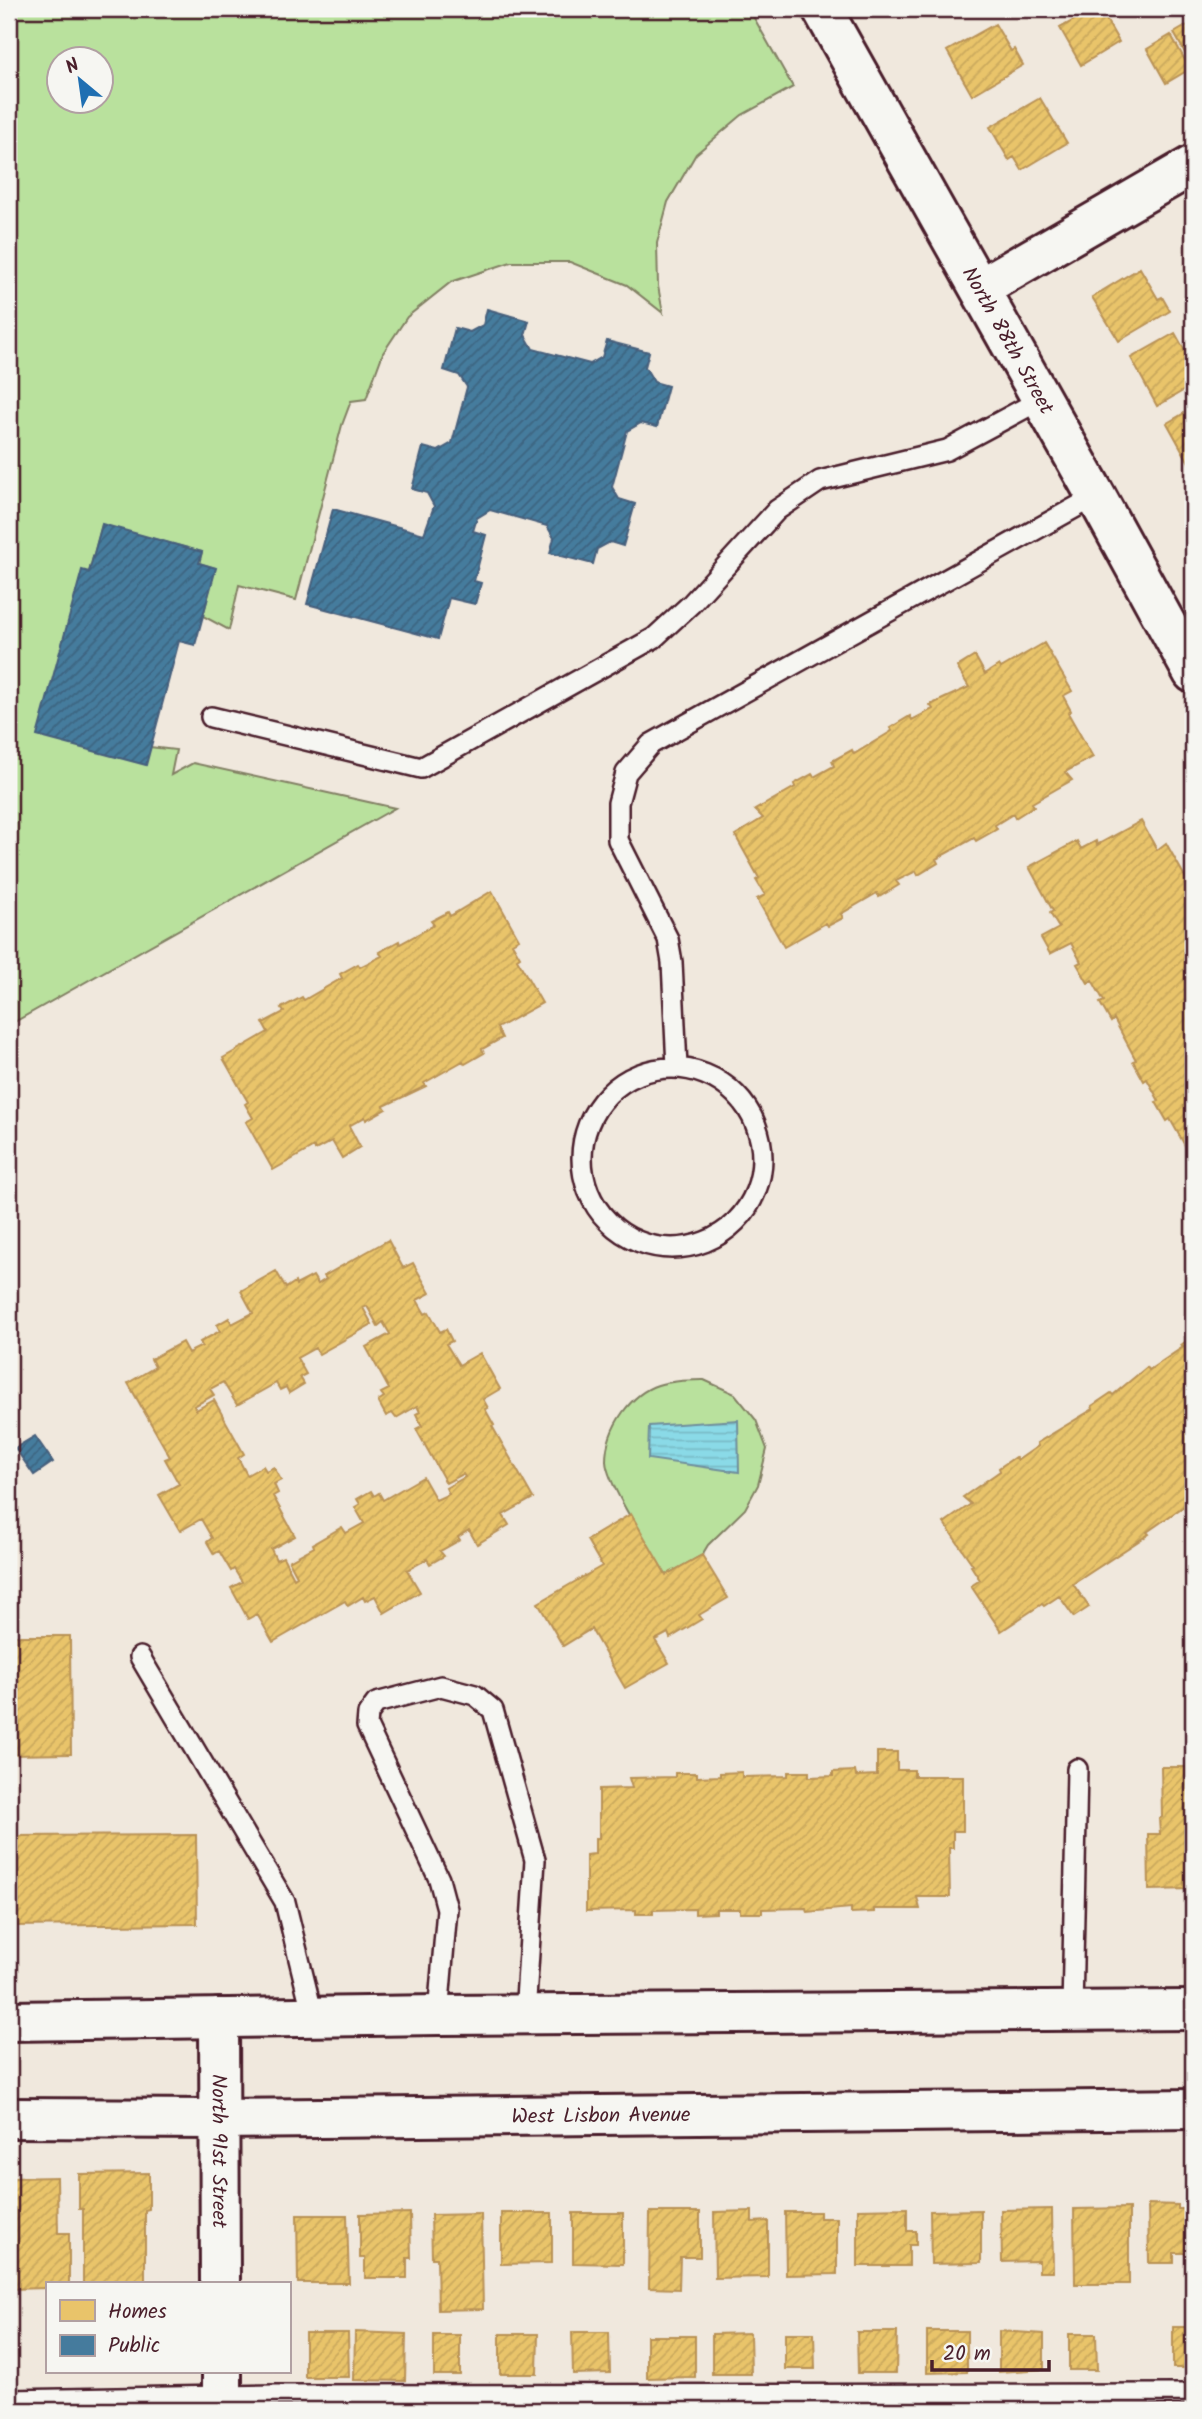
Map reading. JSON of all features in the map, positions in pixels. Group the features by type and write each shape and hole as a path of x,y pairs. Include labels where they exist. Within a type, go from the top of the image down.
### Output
{"main road":[{"name":"North 88th Street","path":"822,9 1193,673"},
{"path":"979,288 1193,165"},
{"path":"9,2021 525,2014 1193,2010"},
{"name":"North 91st Street","path":"219,2018 220,2282"},
{"name":"West Lisbon Avenue","path":"9,2118 218,2119 1193,2109"}],"lane":[{"path":"211,717 421,768 654,638 691,604 777,510 820,481 947,450 1042,400"},
{"path":"677,1068 672,962 668,939 618,840 618,803 626,773 651,744 1096,496"},
{"path":"677,1068 707,1074 733,1091 752,1116 762,1145 761,1175 750,1205 732,1227 707,1242 679,1249 650,1246 623,1234 601,1215 587,1190 582,1162 585,1133 597,1107 619,1085 647,1071 677,1068"},
{"path":"140,1657 285,1902 313,2016"},
{"path":"438,2015 447,1909 439,1879 367,1726 368,1714 376,1703 441,1686 475,1695 493,1710 535,1860 525,2014"},
{"path":"1072,2011 1077,1769"},
{"path":"9,2400 222,2393 1193,2394"}],"green space":[{"path":"9,9 749,9 793,87 742,115 696,154 668,202 657,243 658,286 663,313 627,285 570,262 511,262 451,282 407,317 383,353 366,399 351,401 342,425 296,600 239,585 229,630 203,616 215,568 199,563 202,552 102,525 89,572 150,747 176,750 171,775 193,763 395,808 9,1025"},
{"path":"704,1380 735,1394 756,1420 767,1449 758,1485 745,1509 708,1545 702,1555 666,1575 614,1486 608,1472 607,1448 619,1417 640,1394 669,1382"}],"water":[{"path":"738,1420 739,1472 648,1459 649,1426"}],"building: Homes":[{"path":"1094,9 1100,9 1119,42 1081,65 1060,28"},
{"path":"1193,22 1193,67 1174,33"},
{"path":"995,24 1023,65 972,95 947,51"},
{"path":"1171,35 1190,69 1166,83 1147,49"},
{"path":"1040,98 1067,143 1022,170 1014,157 1009,160 990,127"},
{"path":"1140,268 1158,299 1162,297 1170,311 1119,341 1092,297"},
{"path":"1175,333 1193,365 1193,385 1157,406 1131,358"},
{"path":"1193,408 1193,467 1192,468 1167,423"},
{"path":"1044,643 1072,691 1063,696 1071,711 1068,713 1093,757 1065,772 1072,780 1032,803 1034,806 1015,818 1013,814 995,825 997,829 936,859 938,863 918,875 916,871 896,881 899,885 879,897 877,893 841,914 843,918 828,926 826,923 784,947 757,899 765,895 756,880 759,878 735,835 763,818 755,810 795,787 794,784 834,766 832,761 852,750 854,754 892,731 890,728 910,716 912,720 933,709 930,705 969,687 957,667 975,656 985,674 999,665 1001,668"},
{"path":"1141,821 1157,850 1166,843 1188,882 1191,880 1193,883 1192,1158 1170,1119 1167,1121 1156,1102 1159,1101 1147,1079 1144,1081 1114,1019 1111,1022 1100,1003 1104,1001 1092,980 1088,983 1077,964 1081,962 1071,943 1050,954 1041,938 1059,928 1050,913 1053,911 1029,867 1077,841 1081,849 1096,841 1097,845"},
{"path":"492,891 519,939 512,943 520,957 517,959 542,1003 497,1028 502,1038 482,1049 484,1053 465,1064 463,1061 424,1083 426,1086 384,1106 386,1109 349,1126 360,1147 342,1158 332,1141 315,1150 314,1147 273,1170 246,1122 253,1118 245,1104 248,1102 223,1058 268,1032 263,1023 284,1012 281,1008 302,997 304,1000 342,978 340,974 358,964 360,967 382,956 379,952 434,925 431,921 448,912 450,916"},
{"path":"388,1240 403,1268 413,1263 430,1293 417,1300 425,1314 429,1312 440,1332 446,1329 452,1341 446,1344 459,1365 480,1353 500,1389 483,1399 488,1408 485,1409 533,1498 503,1515 509,1525 477,1544 469,1530 458,1537 460,1540 440,1551 444,1556 430,1564 427,1559 407,1570 420,1592 384,1613 375,1596 365,1601 363,1597 348,1606 345,1601 273,1642 257,1614 248,1619 231,1588 242,1582 234,1569 231,1571 219,1551 214,1554 207,1542 212,1538 201,1519 180,1531 159,1495 179,1484 165,1459 170,1457 128,1383 155,1367 151,1359 182,1342 188,1353 202,1346 200,1342 220,1331 217,1325 229,1318 232,1324 253,1313 241,1291 276,1271 286,1288 313,1276 318,1284 326,1279 324,1276","holes":["367,1306 378,1326 383,1322 390,1334 366,1347 389,1389 381,1393 384,1397 378,1401 386,1416 392,1413 396,1418 417,1406 420,1412 416,1414 422,1426 416,1429 446,1483 463,1474 465,1477 446,1488 449,1494 436,1500 423,1477 383,1500 379,1493 374,1496 371,1491 357,1499 360,1504 355,1507 364,1523 346,1533 342,1527 289,1561 297,1576 294,1578 283,1557 276,1560 271,1549 295,1536 273,1496 278,1493 274,1484 281,1480 274,1467 266,1471 263,1466 247,1475 238,1458 244,1454 214,1400 196,1410 194,1406 214,1395 210,1389 223,1382 237,1405 276,1383 280,1390 286,1387 289,1393 304,1384 300,1377 306,1374 297,1358 315,1348 319,1354 372,1324 363,1308"]},
{"path":"1193,1336 1193,1504 1185,1510 1183,1507 1147,1532 1149,1534 1073,1584 1089,1607 1074,1617 1059,1596 1001,1631 971,1586 980,1580 971,1566 973,1565 944,1523 971,1504 963,1497 1000,1471 999,1468 1015,1457 1018,1460 1038,1446 1037,1443 1093,1409 1092,1406 1111,1393 1113,1395 1147,1367 1149,1370 1183,1347 1181,1345"},
{"path":"631,1514 666,1575 702,1555 728,1598 699,1615 702,1619 670,1638 668,1633 655,1640 669,1663 625,1688 591,1629 563,1646 538,1603 602,1566 587,1540"},
{"path":"9,1636 70,1636 71,1754 9,1755"},
{"path":"877,1752 897,1752 897,1770 914,1770 914,1776 963,1776 963,1831 953,1831 953,1848 949,1848 950,1897 917,1897 920,1909 874,1909 874,1912 851,1913 851,1908 807,1912 806,1908 762,1909 762,1913 716,1909 716,1913 695,1914 695,1909 653,1910 653,1914 636,1914 636,1910 586,1911 586,1855 595,1854 595,1838 599,1838 599,1789 632,1788 629,1778 675,1777 675,1773 697,1773 697,1777 742,1772 742,1777 788,1776 788,1772 809,1772 809,1777 833,1776 833,1772 855,1771 856,1776 877,1775"},
{"path":"1161,1767 1193,1767 1193,1889 1149,1890 1148,1834 1160,1834"},
{"path":"196,1835 197,1924 9,1926 9,1836"},
{"path":"149,2173 149,2209 145,2210 145,2282 83,2282 83,2209 79,2209 79,2174"},
{"path":"57,2177 58,2233 69,2233 69,2282 46,2282 46,2288 9,2289 9,2178"},
{"path":"1148,2204 1178,2205 1178,2209 1193,2209 1193,2253 1174,2253 1174,2263 1149,2263"},
{"path":"907,2208 907,2231 916,2231 916,2245 909,2245 909,2266 858,2266 858,2209"},
{"path":"1129,2208 1129,2284 1075,2284 1074,2209"},
{"path":"1052,2209 1053,2272 1039,2272 1039,2261 1002,2262 1001,2210"},
{"path":"981,2210 981,2263 931,2264 930,2211"},
{"path":"752,2211 752,2222 768,2221 768,2277 715,2278 714,2212"},
{"path":"650,2212 700,2212 700,2257 680,2257 679,2289 649,2288"},
{"path":"785,2212 820,2212 820,2218 837,2218 837,2274 786,2275"},
{"path":"410,2213 411,2258 407,2258 407,2278 365,2278 365,2258 360,2258 360,2214"},
{"path":"501,2213 552,2213 552,2263 501,2264"},
{"path":"573,2213 623,2213 623,2264 573,2263"},
{"path":"481,2214 483,2309 438,2310 437,2258 432,2258 431,2215"},
{"path":"297,2215 347,2215 349,2283 298,2283"},
{"path":"1173,2327 1193,2327 1193,2368 1173,2368"},
{"path":"927,2331 967,2331 967,2372 927,2373"},
{"path":"999,2331 1044,2334 1044,2369 999,2372"},
{"path":"355,2332 406,2334 405,2381 354,2380"},
{"path":"572,2332 609,2332 610,2373 573,2374"},
{"path":"857,2332 897,2332 896,2373 858,2373"},
{"path":"305,2333 348,2333 349,2377 305,2377"},
{"path":"750,2333 751,2374 712,2374 712,2334"},
{"path":"785,2333 814,2333 815,2369 785,2369"},
{"path":"500,2334 538,2334 537,2374 500,2374"},
{"path":"1069,2334 1096,2334 1097,2370 1069,2370"},
{"path":"434,2335 460,2335 460,2375 434,2375"},
{"path":"647,2336 695,2336 695,2377 647,2378"}],"building: Public":[{"path":"487,309 529,321 525,335 533,349 590,364 602,357 607,341 649,352 645,367 654,382 668,386 657,427 641,423 627,431 612,487 619,499 635,504 623,546 610,542 597,549 593,564 550,553 554,538 547,526 490,510 477,518 473,531 486,535 474,581 481,583 475,604 449,598 438,639 307,604 333,509 424,534 434,506 427,493 412,489 423,447 438,451 452,443 467,387 459,375 444,370 455,328 470,332 483,325"},
{"path":"102,524 202,552 199,563 216,568 195,645 179,641 146,765 37,736 82,570 89,572"},
{"path":"35,1436 53,1462 34,1475 15,1448"}]}
